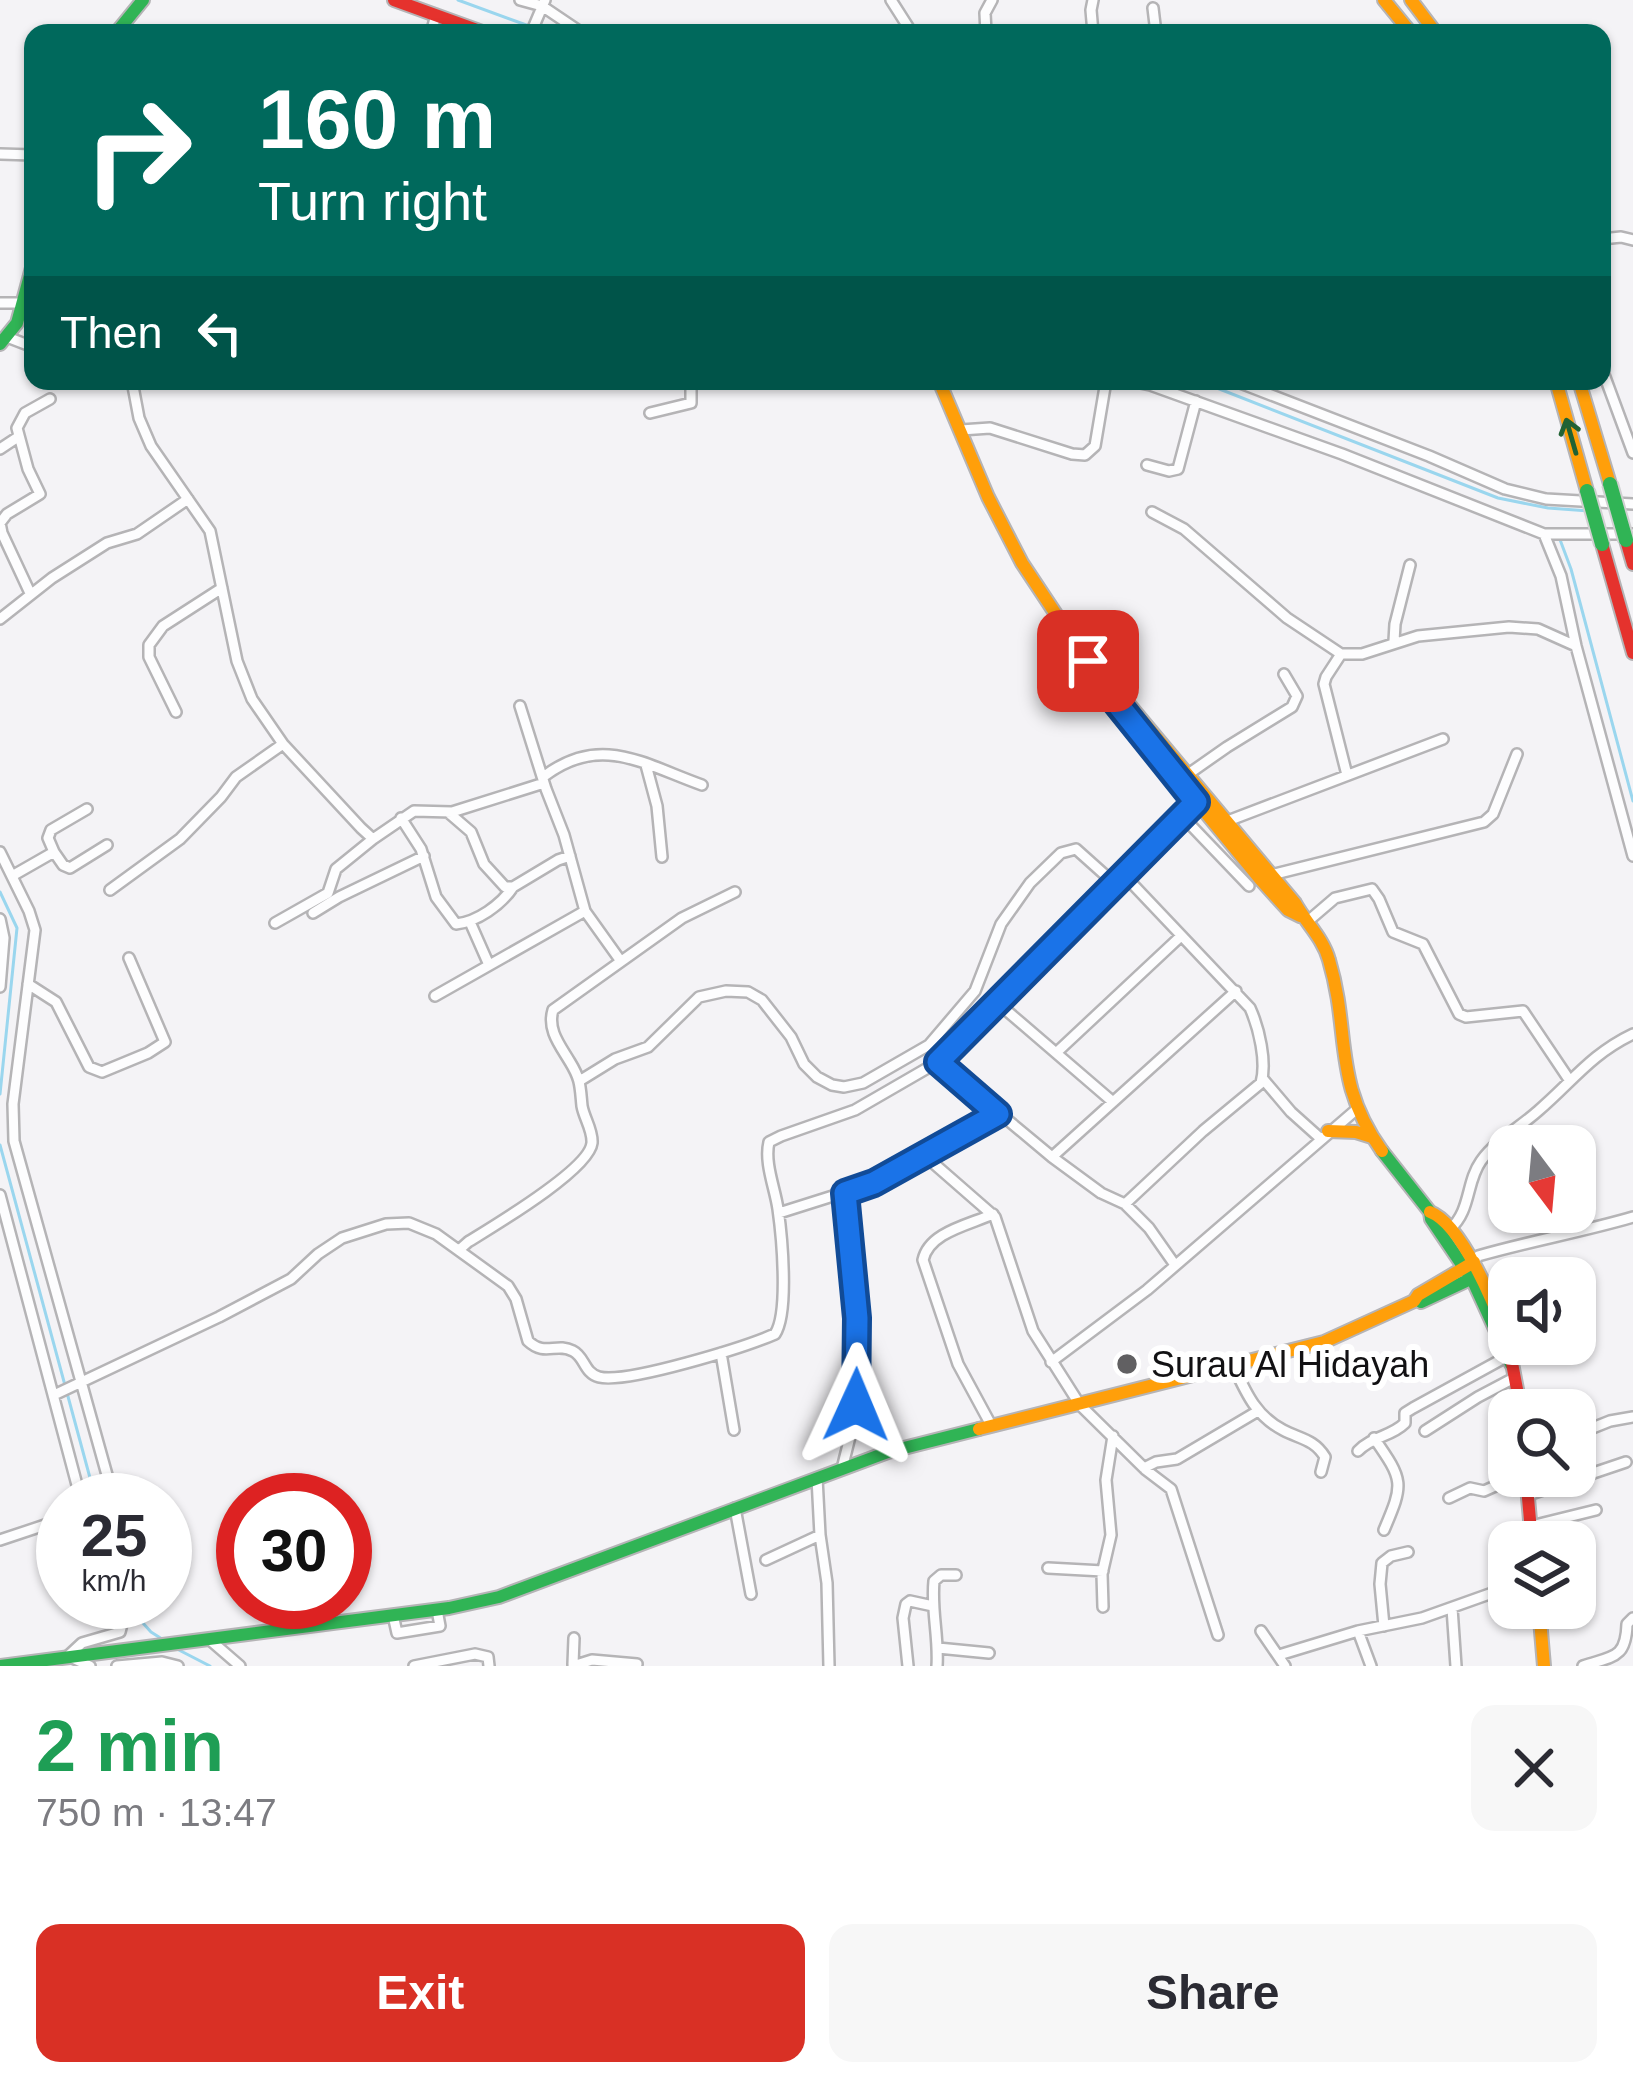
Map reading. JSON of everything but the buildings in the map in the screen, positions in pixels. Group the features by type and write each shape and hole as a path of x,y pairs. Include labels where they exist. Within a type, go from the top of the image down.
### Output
{"main road":[{"path":"122,24 143,0"},
{"path":"394,0 460,24"},
{"path":"1384,0 1404,24"},
{"path":"1411,0 1429,24"},
{"path":"3,340 24,303"},
{"path":"943,390 1022,563 1095,676 1225,822 1260,880"},
{"path":"1559,390 1633,653"},
{"path":"1582,390 1630,537 1633,564"},
{"path":"1088,661 1197,792 1260,880 1322,942 1330,959 1344,1059 1357,1109 1373,1138 1430,1212 1431,1220 1473,1270 1512,1372"},
{"path":"1324,1134 1355,1132 1373,1138"},
{"path":"1430,1212 1450,1229 1488,1298"},
{"path":"1440,1288 1449,1267 1450,1246"},
{"path":"0,1666 437,1610 500,1597 914,1444 1324,1342 1473,1270"},
{"path":"1440,1288 1470,1296 1486,1307"},
{"path":"1511,1365 1516,1389"},
{"path":"1541,1629 1544,1666"}],"street":[{"path":"520,0 568,24"},
{"path":"1153,8 1155,24"},
{"path":"434,24 436,15"},
{"path":"0,303 24,303"},
{"path":"133,390 151,446 209,531 241,674 264,719 312,778 373,839"},
{"path":"650,413 691,403 691,390"},
{"path":"961,430 990,428 1085,455 1095,446 1104,390"},
{"path":"1168,390 1544,534 1630,537"},
{"path":"1258,390 1505,489 1546,499 1633,504"},
{"path":"1610,390 1633,453"},
{"path":"30,593 1,534 2,518 40,494 18,437 18,424 25,413 50,399"},
{"path":"1148,465 1178,470 1196,401"},
{"path":"0,448 18,437"},
{"path":"0,619 30,593 106,543 137,535 188,499"},
{"path":"1151,512 1184,529 1287,618 1341,655 1362,654 1418,635 1522,627 1576,646"},
{"path":"1544,534 1561,576 1633,856"},
{"path":"1394,641 1410,565"},
{"path":"176,712 149,657 148,645 163,626 222,588"},
{"path":"1341,655 1324,685 1347,775"},
{"path":"54,1395 291,1279 354,1232 386,1224 409,1223 459,1250 512,1292 532,1346 575,1352 595,1376 622,1378 771,1336 780,1327 784,1311 779,1213 767,1153 770,1142 855,1110 938,1062 1182,816 1227,747 1292,706 1297,696 1284,674"},
{"path":"520,706 585,911 620,960"},
{"path":"1225,822 1443,739"},
{"path":"110,890 180,839 236,777 283,744"},
{"path":"275,923 328,893 336,869 401,818 418,810 448,812 544,780 570,760 617,754 702,785"},
{"path":"1182,816 1260,880 1484,822 1492,814 1517,754"},
{"path":"646,765 657,806 662,857"},
{"path":"87,809 51,830 54,852 70,868 107,845"},
{"path":"448,812 471,832 497,881 513,887"},
{"path":"401,818 424,856 433,891 456,924 470,922 513,887 570,856"},
{"path":"581,1080 648,1046 699,997 726,991 748,992 762,1000 817,1077 844,1088 859,1084 926,1049 964,1006 982,976 1000,924 1035,876 1061,853 1076,848 1114,883"},
{"path":"0,852 35,930 13,1104 14,1141 108,1473"},
{"path":"12,875 54,852"},
{"path":"313,913 424,856"},
{"path":"1123,874 1236,991 1254,1017 1264,1071 1263,1079 1125,1204"},
{"path":"1304,919 1335,898 1372,889 1393,932 1423,944 1459,1014 1523,1011 1570,1081"},
{"path":"459,1250 526,1206 585,1158 592,1142 582,1107 581,1080 554,1035 551,1014 682,918 735,892"},
{"path":"435,996 585,911"},
{"path":"0,919 0,987"},
{"path":"470,922 489,965"},
{"path":"1056,1053 1181,936"},
{"path":"28,984 56,1002 95,1072 102,1072 164,1045 129,958"},
{"path":"1052,1157 1236,991"},
{"path":"24,1009 48,995"},
{"path":"999,1004 1113,1102"},
{"path":"1450,1229 1457,1223 1482,1159 1608,1046 1633,1034"},
{"path":"938,1062 1052,1157 1125,1204 1175,1264"},
{"path":"1263,1079 1291,1112 1324,1134"},
{"path":"1051,1362 1147,1290 1357,1109"},
{"path":"779,1213 874,1183 998,1114"},
{"path":"924,1155 993,1214 1033,1331 1080,1405 1174,1493 1218,1635"},
{"path":"842,1469 856,1405 857,1376 854,1270 845,1193"},
{"path":"0,1195 74,1473"},
{"path":"991,1425 958,1364 923,1260 935,1239 993,1214"},
{"path":"1473,1270 1478,1256 1633,1216"},
{"path":"721,1353 734,1430"},
{"path":"1234,1367 1258,1412 1277,1427 1318,1446 1324,1457 1321,1472"},
{"path":"1425,1431 1512,1372"},
{"path":"1358,1451 1366,1442 1403,1426 1405,1413 1413,1408 1512,1372"},
{"path":"1144,1468 1177,1459 1258,1412"},
{"path":"1596,1427 1633,1417"},
{"path":"1102,1607 1111,1535 1105,1490 1113,1436"},
{"path":"1374,1438 1393,1466 1400,1490 1384,1530"},
{"path":"1596,1472 1626,1462"},
{"path":"817,1478 829,1666"},
{"path":"1450,1498 1470,1488 1488,1489"},
{"path":"735,1508 751,1594"},
{"path":"1559,1521 1596,1510"},
{"path":"0,1540 36,1528"},
{"path":"766,1560 820,1534"},
{"path":"1384,1626 1382,1563 1408,1552"},
{"path":"1048,1568 1103,1571"},
{"path":"937,1666 935,1578 956,1575"},
{"path":"1280,1654 1488,1595"},
{"path":"908,1666 906,1604 933,1606"},
{"path":"1452,1608 1456,1666"},
{"path":"1583,1666 1622,1651 1627,1624 1633,1618"},
{"path":"90,1666 68,1656 82,1643 121,1629"},
{"path":"1261,1631 1285,1666"},
{"path":"1358,1631 1371,1666"},
{"path":"574,1638 573,1665 592,1660 638,1664"},
{"path":"210,1640 240,1666"},
{"path":"938,1648 989,1653"},
{"path":"414,1666 475,1654 488,1657 489,1666"},
{"path":"117,1666 162,1662 178,1666"}],"waterway":[{"path":"458,0 524,24"},
{"path":"1222,390 1498,498 1589,511"},
{"path":"1559,537 1633,801"},
{"path":"0,892 17,928 0,1094"},
{"path":"0,1145 89,1473"},
{"path":"148,1629 162,1639"},
{"path":"175,1648 210,1666"}],"traffic: fast":[{"path":"123,24 143,0"},
{"path":"0,344 17,323 24,297"},
{"path":"1610,484 1626,540"},
{"path":"1587,491 1602,544"},
{"path":"1382,1151 1430,1212 1488,1314"},
{"path":"1421,1302 1479,1275"},
{"path":"0,1666 449,1608 499,1597 888,1452 979,1429"}],"traffic: slow":[{"path":"1384,0 1404,24"},
{"path":"1411,0 1429,24"},
{"path":"943,390 1022,563 1089,664"},
{"path":"1559,390 1587,491"},
{"path":"1582,390 1610,484"},
{"path":"1088,661 1295,903 1319,938 1336,987 1349,1079 1366,1126 1382,1151"},
{"path":"1110,696 1260,879 1288,910 1300,916"},
{"path":"1328,1131 1372,1137"},
{"path":"1430,1212 1454,1232 1488,1292"},
{"path":"979,1429 1324,1342 1414,1301 1474,1262"},
{"path":"1541,1629 1544,1666"}],"traffic: jam":[{"path":"394,0 460,24"},
{"path":"1626,540 1633,564"},
{"path":"1602,544 1633,653"},
{"path":"1512,1365 1517,1389"},
{"path":"1528,1497 1530,1521"}],"place":[{"name":"Surau Al Hidayah","path":"1127,1364"}],"route":[{"path":"856,1405 857,1318 845,1193 874,1183 998,1114 938,1062 1196,802 1124,714 1088,661"}]}
